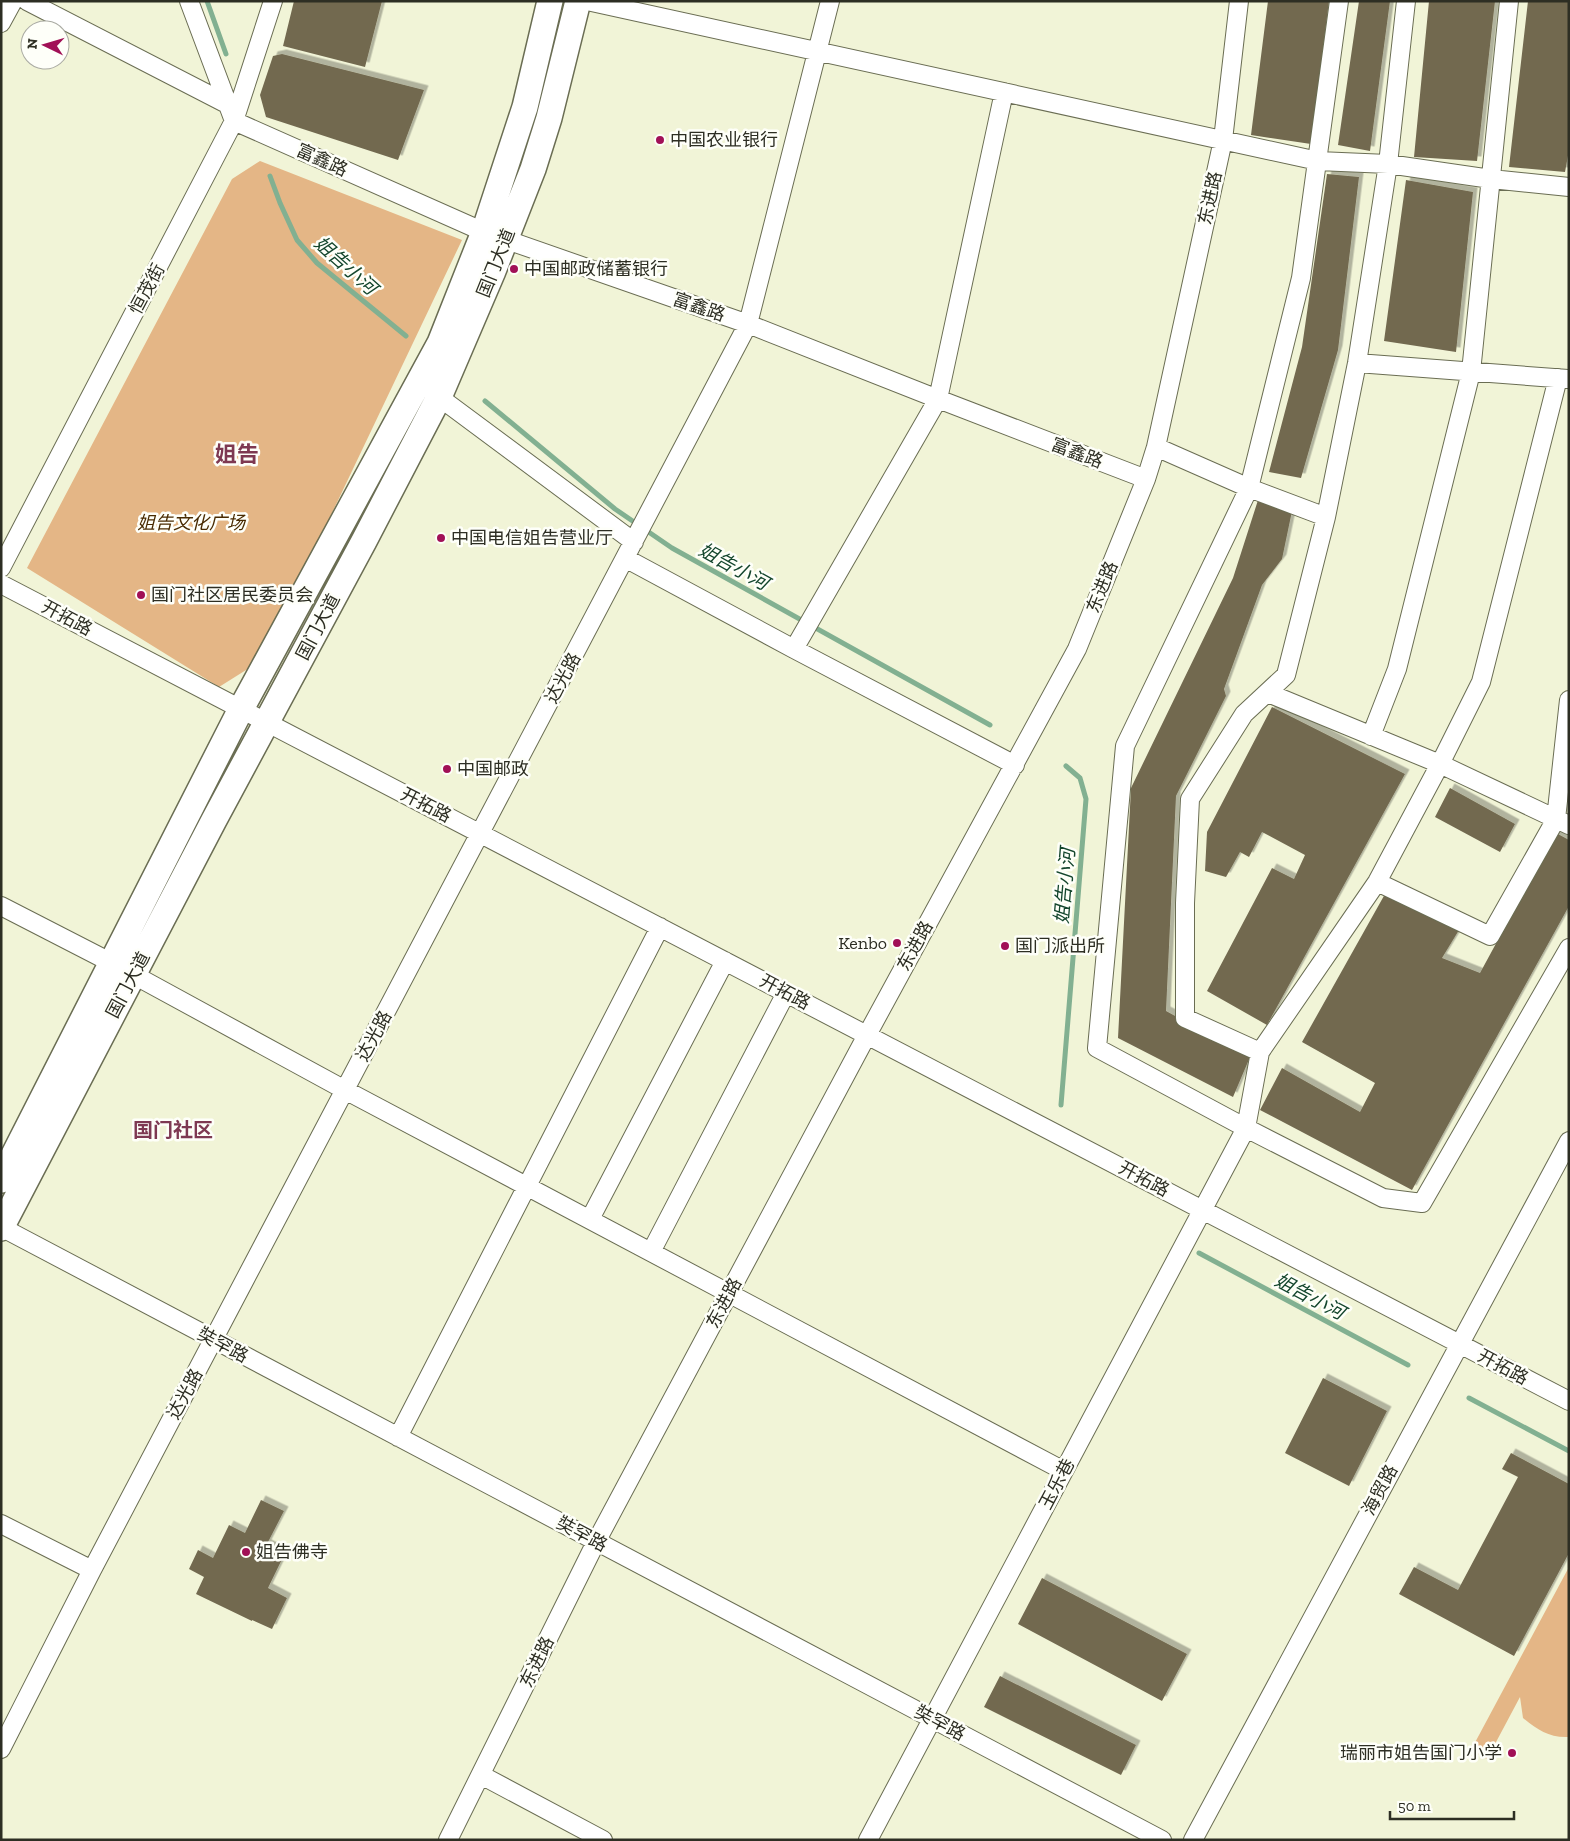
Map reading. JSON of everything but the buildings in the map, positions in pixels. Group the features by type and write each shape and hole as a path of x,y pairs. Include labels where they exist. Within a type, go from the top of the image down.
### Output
{"highway":[{"name":"国门大道","path":"1,1228 439,398 466,339 495,236 550,1"},
{"name":"国门大道","path":"1,1180 241,709 440,343 495,236 533,169 549,118 578,1"}],"street":[{"path":"1,23 13,1"},
{"path":"27,1 228,104"},
{"path":"189,1 234,121"},
{"name":"恒茂街","path":"1,568 234,121 273,1"},
{"path":"587,1 1318,161 1388,164 1491,179 1569,187"},
{"name":"达光路","path":"1,1749 92,1570 748,324 830,1"},
{"name":"东进路","path":"448,1840 596,1542 1076,649 1146,479 1156,447 1223,140 1239,1"},
{"path":"1339,1 1301,278 1249,488 1125,746 1097,1048 1246,1128 1383,1198 1422,1203 1569,948"},
{"path":"1357,363 1563,379 1481,682 1377,882 1260,1052 1185,1018 1185,903 1190,799 1244,714 1286,676 1326,517 1357,363 1388,164 1406,1"},
{"path":"1371,736 1397,669 1471,372 1509,1"},
{"path":"794,649 938,399 1004,92"},
{"name":"富鑫路","path":"234,121 495,236 748,324 1146,479"},
{"path":"439,398 632,546 794,649 1015,765"},
{"path":"1156,447 1249,488 1326,517"},
{"name":"开拓路","path":"1,584 1569,1401"},
{"path":"1268,693 1440,764 1562,822"},
{"path":"1377,882 1490,936 1562,822 1569,700"},
{"path":"1,906 112,963"},
{"path":"398,1437 660,927"},
{"path":"590,1220 725,961"},
{"path":"134,975 345,1090 1064,1471"},
{"path":"651,1252 786,993"},
{"name":"玉乐巷","path":"868,1840 1246,1128 1260,1052"},
{"name":"海贸路","path":"1193,1840 1569,1141"},
{"name":"奘罕路","path":"1,1228 1162,1840"},
{"path":"1,1524 92,1570"},
{"path":"481,1775 603,1840"}],"green space":[{"name":"姐告文化广场","path":"260,161 462,240 262,660 219,687 27,568 232,179"},
{"path":"1569,1567 1569,1737 1550,1735 1523,1718 1520,1697 1487,1759 1471,1750"}],"waterway":[{"name":"姐告小河","path":"207,1 226,54"},
{"name":"姐告小河","path":"270,176 297,240 317,263 406,336"},
{"name":"姐告小河","path":"485,401 615,509 672,548 990,725"},
{"name":"姐告小河","path":"1061,1105 1086,799 1080,778 1066,766"},
{"name":"姐告小河","path":"1199,1253 1408,1365"},
{"name":"姐告小河","path":"1469,1398 1569,1451"}],"place":[{"name":"中国农业银行","path":"660,140"},
{"name":"中国邮政储蓄银行","path":"514,269"},
{"name":"中国电信姐告营业厅","path":"441,538"},
{"name":"国门社区居民委员会","path":"141,595"},
{"name":"中国邮政","path":"447,769"},
{"name":"Kenbo","path":"897,943"},
{"name":"国门派出所","path":"1005,946"},
{"name":"姐告佛寺","path":"246,1552"},
{"name":"瑞丽市姐告国门小学","path":"1512,1753"}],"district":[{"name":"姐告","path":"237,454"},
{"name":"国门社区","path":"173,1130"}]}
